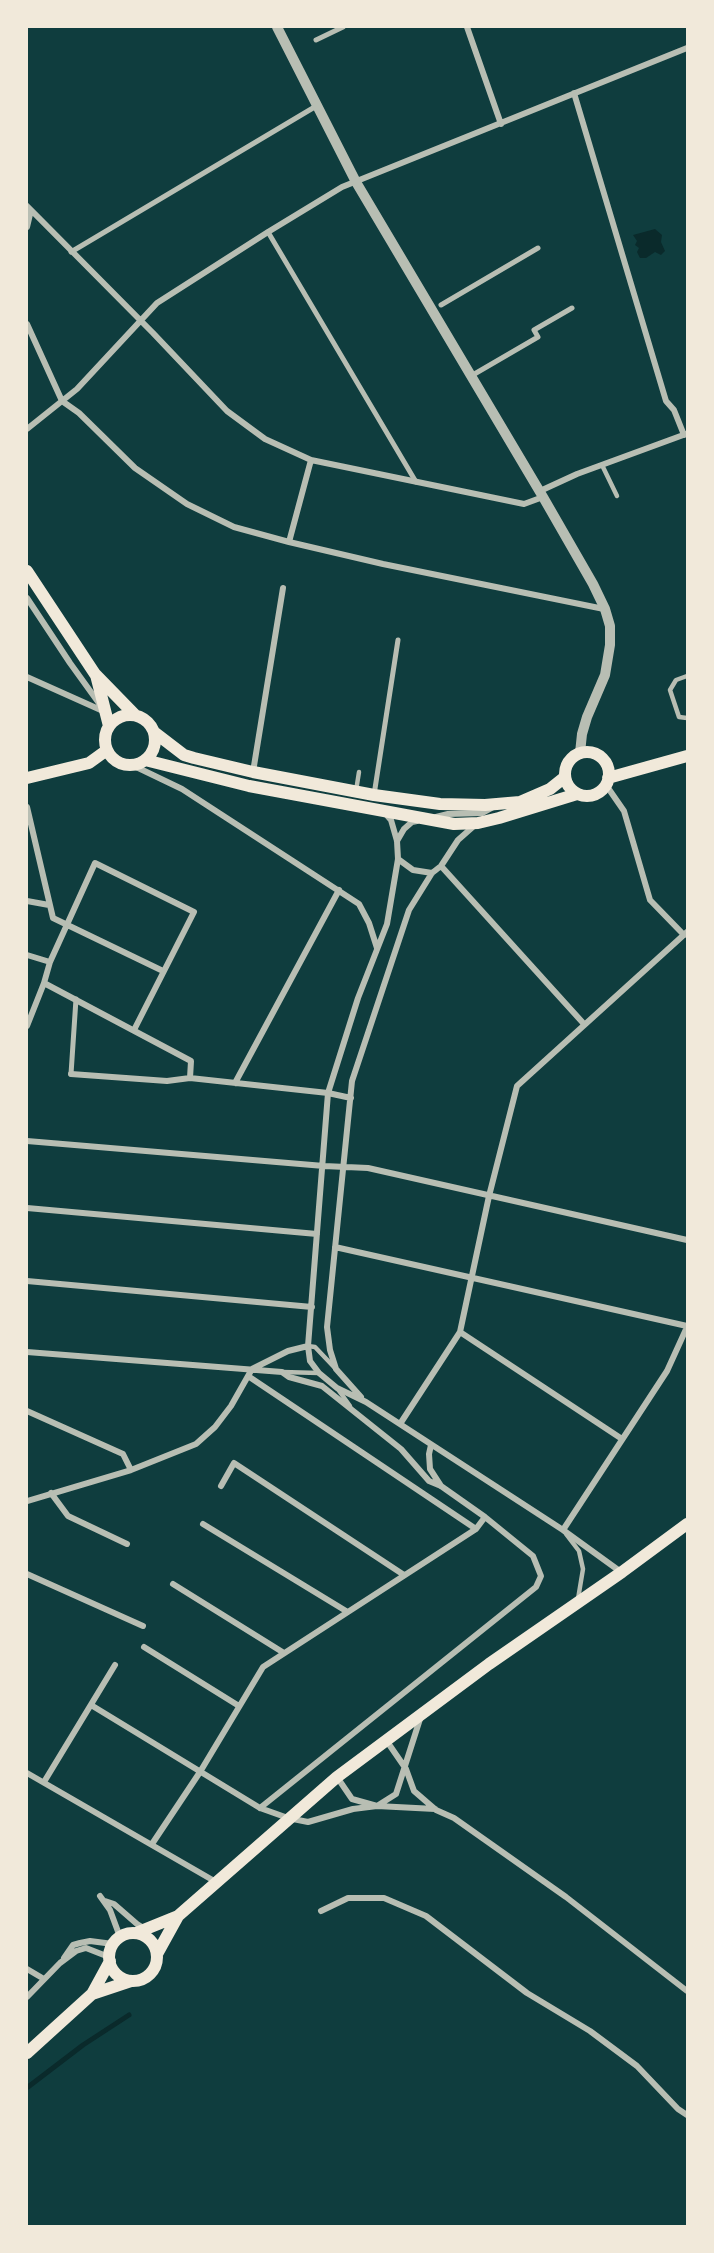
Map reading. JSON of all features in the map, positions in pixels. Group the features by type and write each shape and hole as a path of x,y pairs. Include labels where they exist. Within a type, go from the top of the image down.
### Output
{"main road":[{"path":"27,571 95,674 135,715 143,718 154,732 184,755 253,772 374,795 440,804 498,804 527,799 550,789 565,777"},
{"path":"95,674 109,726 105,740 107,750 115,760 132,765 145,760 154,747 154,732"},
{"path":"109,726 120,717 135,715"},
{"path":"27,778 89,763 107,750"},
{"path":"580,753 595,754 601,758 609,771 607,782 597,794 584,796 577,794 567,784 565,777 568,762 580,753"},
{"path":"607,782 687,756"},
{"path":"145,760 249,786 454,824 477,823 554,803 577,794"},
{"path":"92,1994 141,1979 150,1973 156,1964 157,1954 178,1916 337,1777 687,1524"},
{"path":"27,2053 92,1994 110,1959 116,1940 178,1916"},
{"path":"140,1931 153,1944 157,1954"},
{"path":"110,1959 114,1971 131,1981"}],"street":[{"path":"277,27 356,182 542,494 605,609 610,626 610,645 605,675 587,717 580,753"},
{"path":"316,40 343,27"},
{"path":"467,27 501,124"},
{"path":"27,429 76,389 157,303 342,187 687,48"},
{"path":"29,208 227,411 265,439 310,460 524,504 602,465 686,435 674,410 666,401 574,93"},
{"path":"71,252 318,105"},
{"path":"27,227 29,208"},
{"path":"268,232 416,482"},
{"path":"441,305 538,248"},
{"path":"471,376 538,337 534,330 572,308"},
{"path":"27,324 62,401 79,413 135,468 187,504 234,527 289,542 383,564 605,609"},
{"path":"289,542 310,460"},
{"path":"253,772 282,588"},
{"path":"27,598 105,712"},
{"path":"374,795 398,640"},
{"path":"27,676 105,712"},
{"path":"132,765 182,789 358,904 369,923 377,948"},
{"path":"400,1424 460,1332 489,1196 517,1086 685,933 650,900 624,811 607,782"},
{"path":"397,841 412,822 448,814 482,813 498,804"},
{"path":"27,807 53,918 163,971"},
{"path":"385,813 391,820 397,841 398,859 387,924 358,998 328,1093 309,1361 337,1389 366,1402 563,1530 622,1572"},
{"path":"366,1402 336,1369 330,1350 327,1327 352,1081 407,914 432,873 441,866 458,840 477,823"},
{"path":"398,859 413,870 432,873"},
{"path":"27,1026 30,1012 44,983 66,923 95,862 194,912 134,1030"},
{"path":"441,866 584,1024"},
{"path":"235,1083 339,890"},
{"path":"27,901 49,905"},
{"path":"27,956 50,962"},
{"path":"44,983 191,1061 190,1078"},
{"path":"76,999 71,1074 167,1081 190,1078 328,1093 351,1098"},
{"path":"27,1141 368,1168 687,1240"},
{"path":"27,1208 317,1234"},
{"path":"335,1247 687,1326 667,1371 563,1530"},
{"path":"27,1281 312,1307"},
{"path":"460,1332 622,1439"},
{"path":"27,1501 131,1470 196,1444 215,1427 231,1406 252,1370 288,1352 309,1346"},
{"path":"27,1352 282,1372 289,1377 322,1386 401,1449 429,1481 441,1486 485,1517 533,1556 541,1576 536,1587 260,1808"},
{"path":"248,1376 476,1528"},
{"path":"27,1411 123,1454 131,1470"},
{"path":"431,1445 430,1469 441,1486"},
{"path":"221,1486 234,1463 404,1575"},
{"path":"51,1492 68,1516 127,1544"},
{"path":"152,1844 200,1772 263,1667 476,1528 485,1517"},
{"path":"203,1524 346,1611"},
{"path":"27,1574 143,1626"},
{"path":"173,1584 284,1653"},
{"path":"144,1647 239,1706"},
{"path":"44,1782 116,1665"},
{"path":"91,1705 260,1808 288,1818 308,1822 353,1809 377,1806 436,1809"},
{"path":"337,1777 352,1799 377,1806 396,1794 406,1769 421,1715"},
{"path":"386,1740 406,1769 414,1791 436,1809 454,1818 503,1852 685,1986"},
{"path":"27,1773 216,1882"},
{"path":"60,1963 73,1945 90,1941 116,1940 103,1898 114,1904 137,1924 140,1931"},
{"path":"321,1911 348,1898 384,1898 426,1916 527,1993 590,2031 637,2066 678,2109 687,2115"},
{"path":"27,1997 60,1963 76,1951 86,1948 110,1959"},
{"path":"27,1969 44,1979"}],"lane":[{"path":"602,465 617,496"},
{"path":"687,676 676,680 670,690 679,717 687,718"},
{"path":"356,791 359,772"},
{"path":"309,1346 315,1347 336,1369"},
{"path":"282,1372 319,1373"},
{"path":"337,1389 351,1408"},
{"path":"563,1530 579,1551 583,1569 577,1603"}],"water":[{"path":"655,229 662,235 661,242 665,251 661,255 655,252 646,258 640,258 637,252 639,248 635,245 637,241 633,235"}],"waterway":[{"path":"28,2087 83,2045 129,2015"}]}
